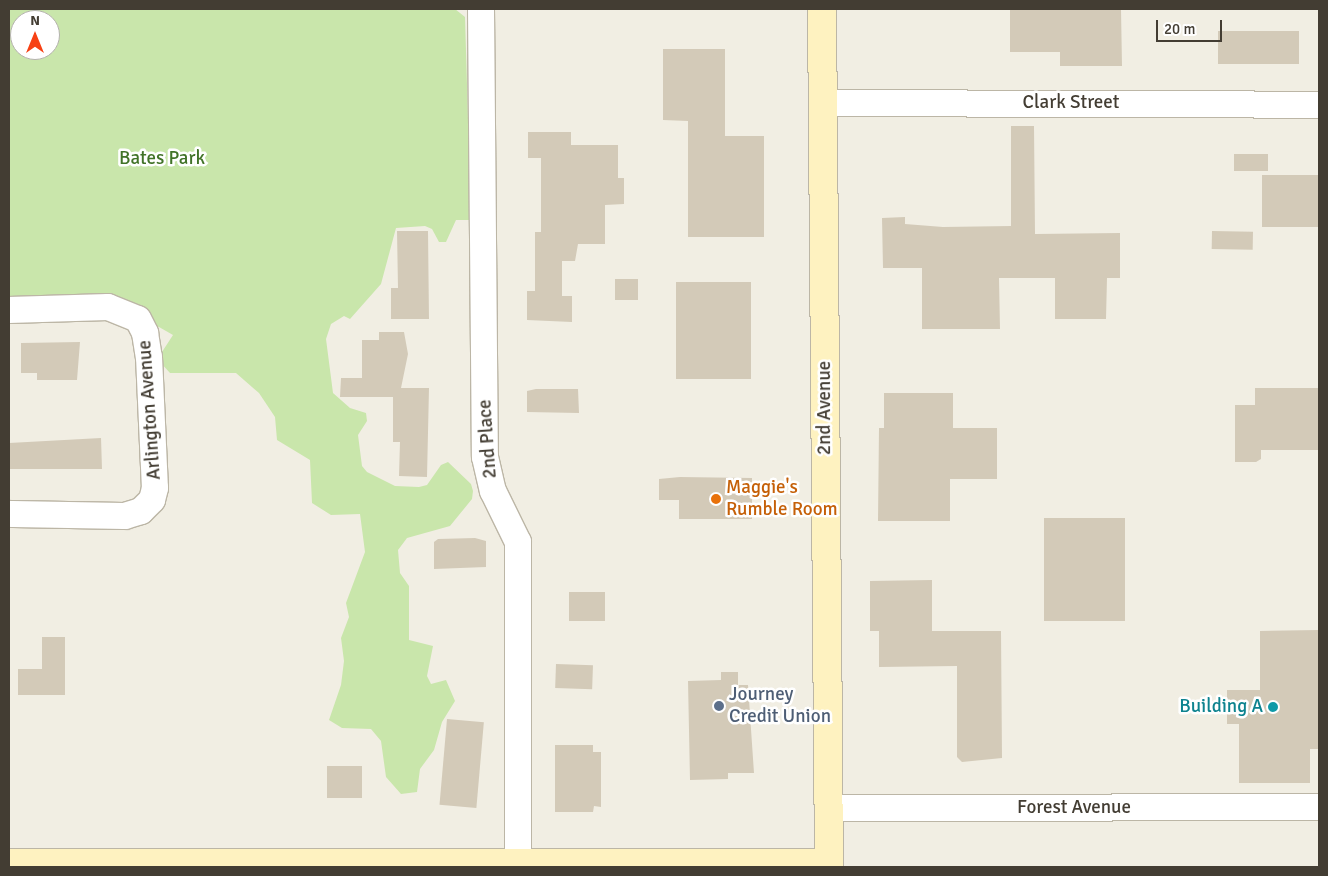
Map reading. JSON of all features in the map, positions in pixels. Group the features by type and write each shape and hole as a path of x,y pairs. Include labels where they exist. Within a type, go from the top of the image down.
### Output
{"main road":[{"name":"2nd Avenue","path":"822,9 829,865"},
{"path":"9,863 339,866 518,863 829,865"}],"street":[{"name":"2nd Place","path":"481,9 485,457 492,491 518,542 518,863"},
{"name":"Clark Street","path":"823,103 1319,105"},
{"name":"Arlington Avenue","path":"9,310 108,307 138,319 146,333 149,358 155,488 152,500 141,511 125,516 9,514"},
{"name":"Forest Avenue","path":"829,808 1319,807"}],"green space":[{"name":"Bates Park","path":"9,9 455,9 465,17 471,220 456,220 446,242 439,242 432,229 425,226 396,228 381,284 350,319 344,316 331,324 326,339 333,393 350,408 366,413 367,421 358,435 362,466 367,472 395,486 419,487 427,485 441,465 448,462 471,484 473,491 472,499 450,526 407,538 398,550 400,573 409,586 409,640 433,646 427,676 431,684 446,680 455,701 442,722 434,750 420,769 417,792 401,794 386,777 381,741 371,729 342,728 329,720 341,685 344,661 341,638 349,617 346,603 365,552 360,514 331,515 312,503 310,460 277,440 275,417 259,393 236,373 170,373 160,362 160,355 173,335 159,327 9,301"}],"building":[{"path":"1010,9 1121,9 1122,66 1060,66 1060,52 1010,52"},
{"path":"1218,31 1299,31 1299,64 1218,64"},
{"path":"663,49 725,49 725,136 764,136 764,237 688,237 688,121 663,120"},
{"path":"1011,126 1034,126 1035,234 1120,233 1120,278 1107,278 1106,319 1055,319 1055,278 999,278 1000,329 922,329 922,268 883,268 882,218 905,217 905,224 943,227 1011,226"},
{"path":"528,132 571,132 571,145 618,145 618,178 624,178 624,204 605,205 605,244 578,244 575,261 562,261 562,296 572,296 572,322 527,320 527,291 535,291 535,232 541,232 541,158 528,158"},
{"path":"1234,154 1268,154 1268,171 1234,171"},
{"path":"1262,175 1319,175 1319,227 1262,227"},
{"path":"397,231 428,231 429,319 391,319 391,288 398,288"},
{"path":"1212,231 1253,232 1253,250 1212,249"},
{"path":"615,279 638,279 638,300 615,300"},
{"path":"676,282 751,282 751,379 676,379"},
{"path":"379,332 404,332 408,354 401,388 429,388 427,477 399,476 400,442 393,442 393,397 340,397 341,378 362,378 362,340 379,340"},
{"path":"80,342 77,380 37,380 37,373 21,373 21,343"},
{"path":"1255,388 1319,388 1319,450 1261,450 1261,459 1256,462 1235,462 1235,405 1255,405"},
{"path":"536,389 578,389 579,413 527,412 527,391"},
{"path":"884,393 953,393 953,428 997,428 997,479 950,479 950,521 878,521 879,428 884,428"},
{"path":"101,438 102,469 9,469 9,443"},
{"path":"680,477 752,478 752,519 679,519 679,500 659,500 659,479"},
{"path":"1044,518 1125,518 1125,621 1044,621"},
{"path":"475,538 486,541 486,567 434,569 434,542 438,539"},
{"path":"932,580 932,631 1001,631 1002,758 962,762 957,757 957,666 879,667 879,631 870,631 870,581"},
{"path":"569,592 605,592 605,621 569,621"},
{"name":"Building A","path":"1319,630 1319,749 1310,749 1310,783 1239,783 1239,724 1227,724 1227,690 1260,690 1260,631"},
{"path":"42,637 65,637 65,695 18,695 18,669 42,669"},
{"path":"556,664 593,665 592,689 555,688"},
{"name":"Journey Credit Union","path":"721,672 738,672 738,685 748,685 754,773 728,773 728,779 690,780 688,681 721,680"},
{"path":"447,719 484,722 476,808 440,805"},
{"path":"555,745 593,745 593,752 601,752 601,807 594,806 593,812 555,812"},
{"path":"327,766 362,766 362,798 327,798"}],"place":[{"name":"Maggie's Rumble Room","path":"716,499"},
{"name":"Journey Credit Union","path":"719,706"},
{"name":"Building A","path":"1273,707"}]}
